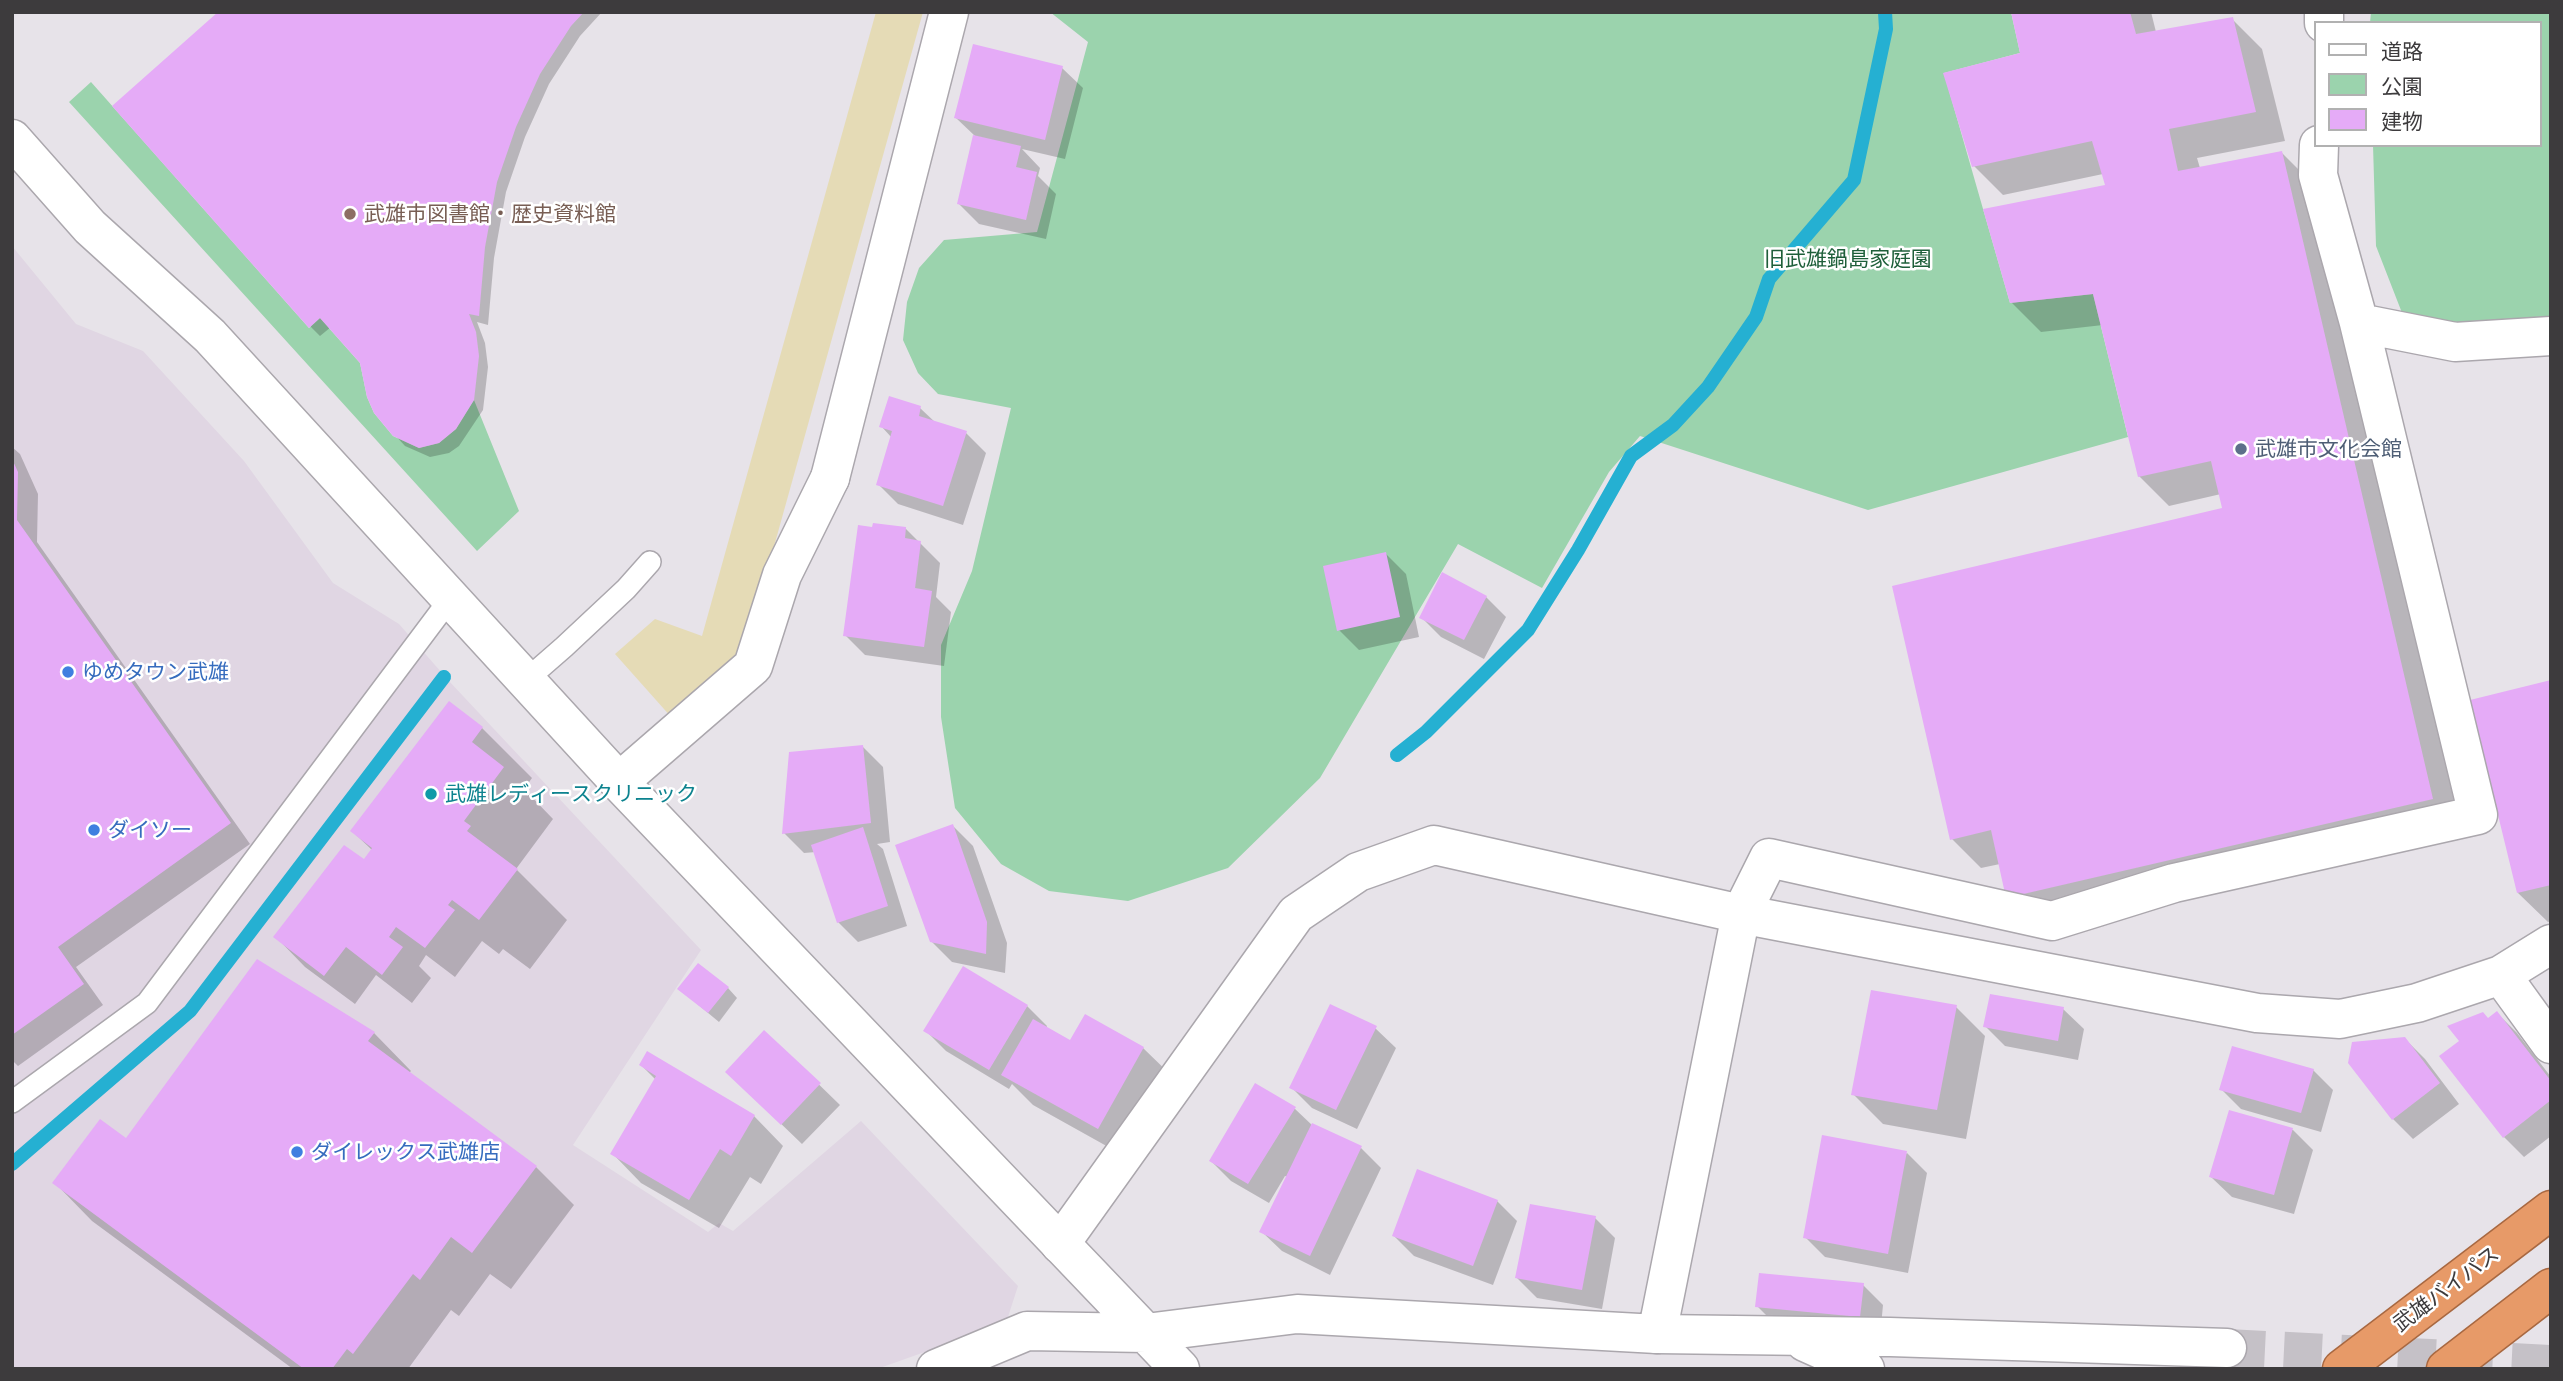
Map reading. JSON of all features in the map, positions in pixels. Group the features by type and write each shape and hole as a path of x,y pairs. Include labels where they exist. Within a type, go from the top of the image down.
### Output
{"highway":[{"name":"武雄バイパス","path":"2342,1369 2551,1210"},
{"path":"2446,1369 2551,1288"}],"street":[{"path":"620,782 753,666 782,575 830,478 949,12"},
{"path":"12,139 90,227 210,336 525,681 1180,1369"},
{"path":"1657,1334 1741,914 1769,858 2052,921 2174,883 2478,815 2359,323 2318,174 2319,147"},
{"path":"2359,323 2455,342 2551,335"},
{"path":"1060,1244 1296,914 1359,872 1434,845 1741,914 2257,1013 2340,1019 2417,1003 2501,975 2551,944"},
{"path":"2501,975 2551,1044"},
{"path":"936,1369 1027,1331 1146,1334 1297,1314 1657,1334 1890,1337 2227,1348"},
{"path":"1790,1335 1865,1369"}],"lane":[{"path":"525,681 565,648 650,562"},
{"path":"12,1102 147,1003 450,598"}],"shaded area":[{"path":"12,246 76,324 143,351 244,461 333,583 399,624 701,950 573,1145 708,1232 719,1223 733,1231 861,1121 1018,1286 1006,1323 877,1369 12,1369"}],"green space":[{"name":"旧武雄鍋島家庭園","path":"1050,12 2011,12 2020,53 1944,73 2010,303 2093,294 2128,437 1868,510 1640,436 1609,472 1542,588 1458,544 1320,778 1228,868 1128,901 1049,891 1001,864 955,808 941,717 941,645 972,571 1011,408 938,394 918,373 903,340 907,302 919,268 944,240 1037,232 1088,42"},
{"path":"2371,12 2551,12 2551,356 2418,354 2376,246 2373,147 2542,147 2542,21 2370,21"},
{"path":"91,82 309,328 320,318 360,363 367,397 374,413 393,436 419,448 439,443 456,429 474,400 519,511 477,551 69,102"}],"sand":[{"path":"876,12 923,12 744,654 672,718 615,654 655,619 702,636"}],"building":[{"name":"武雄市図書館・歴史資料館","path":"218,12 584,12 571,26 540,74 516,127 497,182 485,247 479,316 469,314 476,332 479,356 474,400 456,429 439,443 419,448 393,436 374,413 367,397 360,363 320,318 309,328 112,106"},
{"name":"武雄市文化会館","path":"2011,12 2130,12 2136,34 2233,17 2256,112 2169,129 2178,171 2282,151 2433,799 2006,898 1991,830 1950,840 1892,586 2222,508 2211,461 2138,477 2093,294 2010,303 1983,209 2105,185 2092,141 1972,167 1943,73 2020,53"},
{"path":"973,44 1063,66 1045,140 954,118"},
{"path":"973,135 1021,146 1016,167 1037,172 1026,220 957,204"},
{"path":"889,396 921,406 919,416 967,431 943,506 876,485 892,431 879,427"},
{"name":"ゆめタウン武雄","path":"12,459 18,472 17,520 231,823 58,947 84,984 12,1035"},
{"path":"873,523 906,527 905,538 921,541 915,588 932,591 924,647 843,636 858,525 872,527"},
{"path":"1386,552 1400,617 1337,631 1323,566"},
{"path":"1442,572 1487,596 1464,640 1419,618"},
{"path":"2551,680 2551,885 2517,893 2470,700"},
{"path":"449,701 483,727 472,742 504,767 464,821 471,826 467,831 518,869 479,920 452,900 448,905 455,910 425,948 396,927 389,937 403,947 382,975 346,947 324,976 273,937 344,845 364,859 372,848 350,831"},
{"path":"863,745 871,823 782,834 789,752"},
{"path":"953,824 987,922 986,954 930,942 895,845"},
{"path":"863,827 888,906 837,923 811,845"},
{"name":"ダイレックス武雄店","path":"257,959 375,1032 368,1041 537,1166 472,1253 451,1237 420,1280 413,1274 353,1354 347,1349 332,1369 304,1369 52,1183 100,1119 126,1138"},
{"path":"698,963 729,987 708,1013 677,989"},
{"path":"963,966 1028,1005 989,1070 923,1031"},
{"path":"1871,990 1957,1005 1937,1110 1851,1095"},
{"path":"1990,994 2064,1007 2058,1041 1983,1027"},
{"path":"1330,1004 1377,1026 1336,1110 1289,1088"},
{"path":"2497,1011 2551,1081 2551,1100 2503,1138 2439,1056 2459,1041 2447,1026 2483,1012 2488,1018"},
{"path":"1085,1014 1144,1047 1098,1129 1001,1075 1033,1019 1070,1040"},
{"path":"764,1030 821,1083 781,1125 725,1072"},
{"path":"2405,1037 2440,1083 2392,1120 2348,1063 2352,1042"},
{"path":"2232,1046 2314,1069 2301,1113 2219,1090"},
{"path":"647,1051 755,1115 731,1156 720,1149 689,1200 610,1154 656,1076 639,1065"},
{"path":"1255,1083 1296,1107 1248,1184 1209,1161"},
{"path":"2229,1110 2293,1128 2274,1195 2209,1177"},
{"path":"1312,1123 1362,1146 1310,1256 1259,1232"},
{"path":"1822,1135 1907,1151 1888,1254 1803,1238"},
{"path":"1417,1169 1498,1200 1473,1266 1392,1236"},
{"path":"1530,1204 1596,1216 1582,1290 1515,1278"},
{"path":"1759,1273 1864,1283 1860,1317 1755,1307"}],"waterway":[{"path":"1397,755 1426,732 1528,630 1578,550 1631,456 1673,425 1708,387 1756,317 1769,279 1854,180 1886,29 1885,12"},
{"path":"12,1164 190,1011 444,677"}],"tunnel":[{"path":"2227,1348 2551,1364"}],"place":[{"name":"武雄市図書館・歴史資料館","path":"350,214"},
{"name":"武雄市文化会館","path":"2241,449"},
{"name":"ゆめタウン武雄","path":"68,672"},
{"name":"武雄レディースクリニック","path":"431,794"},
{"name":"ダイソー","path":"94,830"},
{"name":"ダイレックス武雄店","path":"297,1152"}]}
